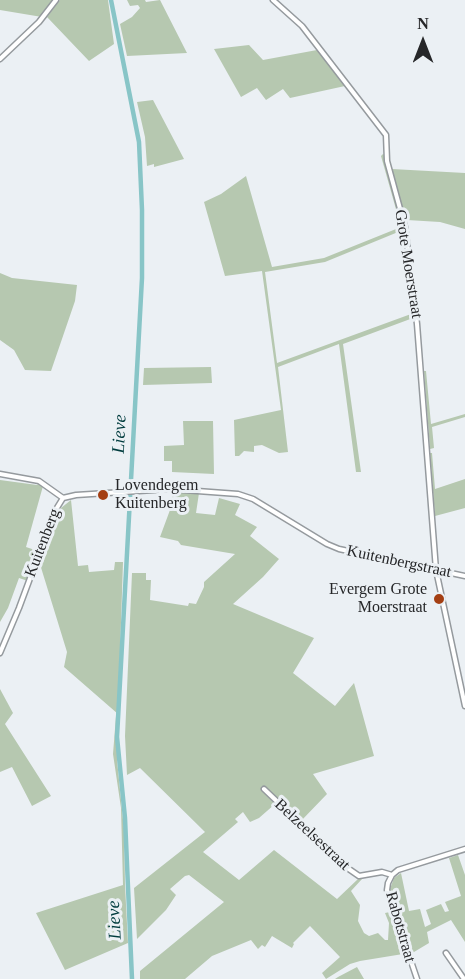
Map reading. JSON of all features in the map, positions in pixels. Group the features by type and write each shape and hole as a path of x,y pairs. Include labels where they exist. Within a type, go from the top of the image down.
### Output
{"street":[{"path":"0,59 39,22 56,0"},
{"name":"Grote Moerstraat","path":"273,0 302,26 386,135 387,162 405,227 417,324 436,570 465,706"},
{"path":"0,474 39,481 63,498"},
{"name":"Kuitenbergstraat","path":"130,490 199,489 244,495 339,549 465,576"},
{"name":"Kuitenberg","path":"0,653 59,503 63,498 76,495 130,490"},
{"name":"Belzeelsestraat","path":"264,789 354,874 359,876 382,872 392,875 398,870 465,849"},
{"name":"Rabotstraat","path":"392,875 387,890 409,962 417,979"},
{"path":"446,953 464,979"}],"green space":[{"path":"0,0 54,0 42,17 0,10"},
{"path":"60,0 108,0 114,44 89,61 47,17"},
{"path":"127,0 145,0 146,2 160,0 187,53 127,56 120,24 132,17 140,8 138,5 130,6"},
{"path":"249,45 263,60 317,50 345,86 290,98 283,89 266,100 257,88 241,97 214,49"},
{"path":"153,100 184,159 154,167 154,164 147,166 145,137 137,102"},
{"path":"383,154 403,230 325,262 265,272 277,363 411,314 413,318 343,344 361,472 356,472 339,344 278,367 288,452 279,453 262,445 254,446 254,452 244,451 239,456 235,456 234,420 281,410 262,271 225,276 204,202 221,194 246,176 272,267 324,258 401,227 381,156"},
{"path":"392,169 465,173 465,229 440,222 407,220"},
{"path":"0,273 12,278 77,285 75,301 51,371 25,370 14,350 0,340"},
{"path":"211,367 212,383 143,385 144,368"},
{"path":"424,371 426,371 431,424 465,414 465,417 432,427 434,448 430,449"},
{"path":"183,421 213,421 214,474 172,472 172,461 164,461 164,446 184,445"},
{"path":"430,453 432,453 435,489 465,479 465,508 435,516"},
{"path":"0,480 37,485 39,483 43,486 26,547 38,551 28,581 19,578 0,622"},
{"path":"173,492 199,493 196,513 215,515 219,498 240,504 235,515 257,527 250,536 279,559 233,604 314,638 293,673 335,706 354,683 374,756 313,774 327,794 300,822 262,786 261,788 275,804 259,818 250,822 243,812 235,819 238,822 203,852 239,880 274,850 337,899 358,879 362,879 351,891 360,905 358,921 364,933 369,936 378,933 388,940 389,923 385,913 390,912 403,954 350,964 326,979 322,973 340,957 310,926 293,943 292,948 272,936 265,947 262,945 258,949 251,940 212,956 185,979 140,979 140,971 224,902 189,875 185,876 170,889 176,895 166,910 137,939 134,888 205,832 140,768 127,775 125,736 132,573 146,573 146,580 151,580 150,600 188,606 189,603 196,604 204,582 235,554 181,545 178,541 160,537 170,510"},
{"path":"71,500 78,566 88,565 89,572 114,570 115,562 123,562 118,714 64,667 67,652 39,561 61,508"},
{"path":"0,689 13,713 5,724 51,796 32,806 12,767 0,772"},
{"path":"116,716 118,716 117,760 124,829 128,943 65,970 36,913 123,885 121,808 113,754"},
{"path":"458,855 465,875 465,942 451,920 427,932 429,943 409,955 390,889 394,878 401,873 409,911 420,909 425,927 431,924 426,910 441,904 445,912 449,911 445,902 461,896 449,858"},
{"path":"357,967 364,979 335,979 338,977"}],"waterway":[{"name":"Lieve","path":"111,0 139,142 142,210 142,278 117,737 125,818 132,979"}],"place":[{"name":"Lovendegem Kuitenberg","path":"103,495"},
{"name":"Evergem Grote Moerstraat","path":"439,599"}]}
